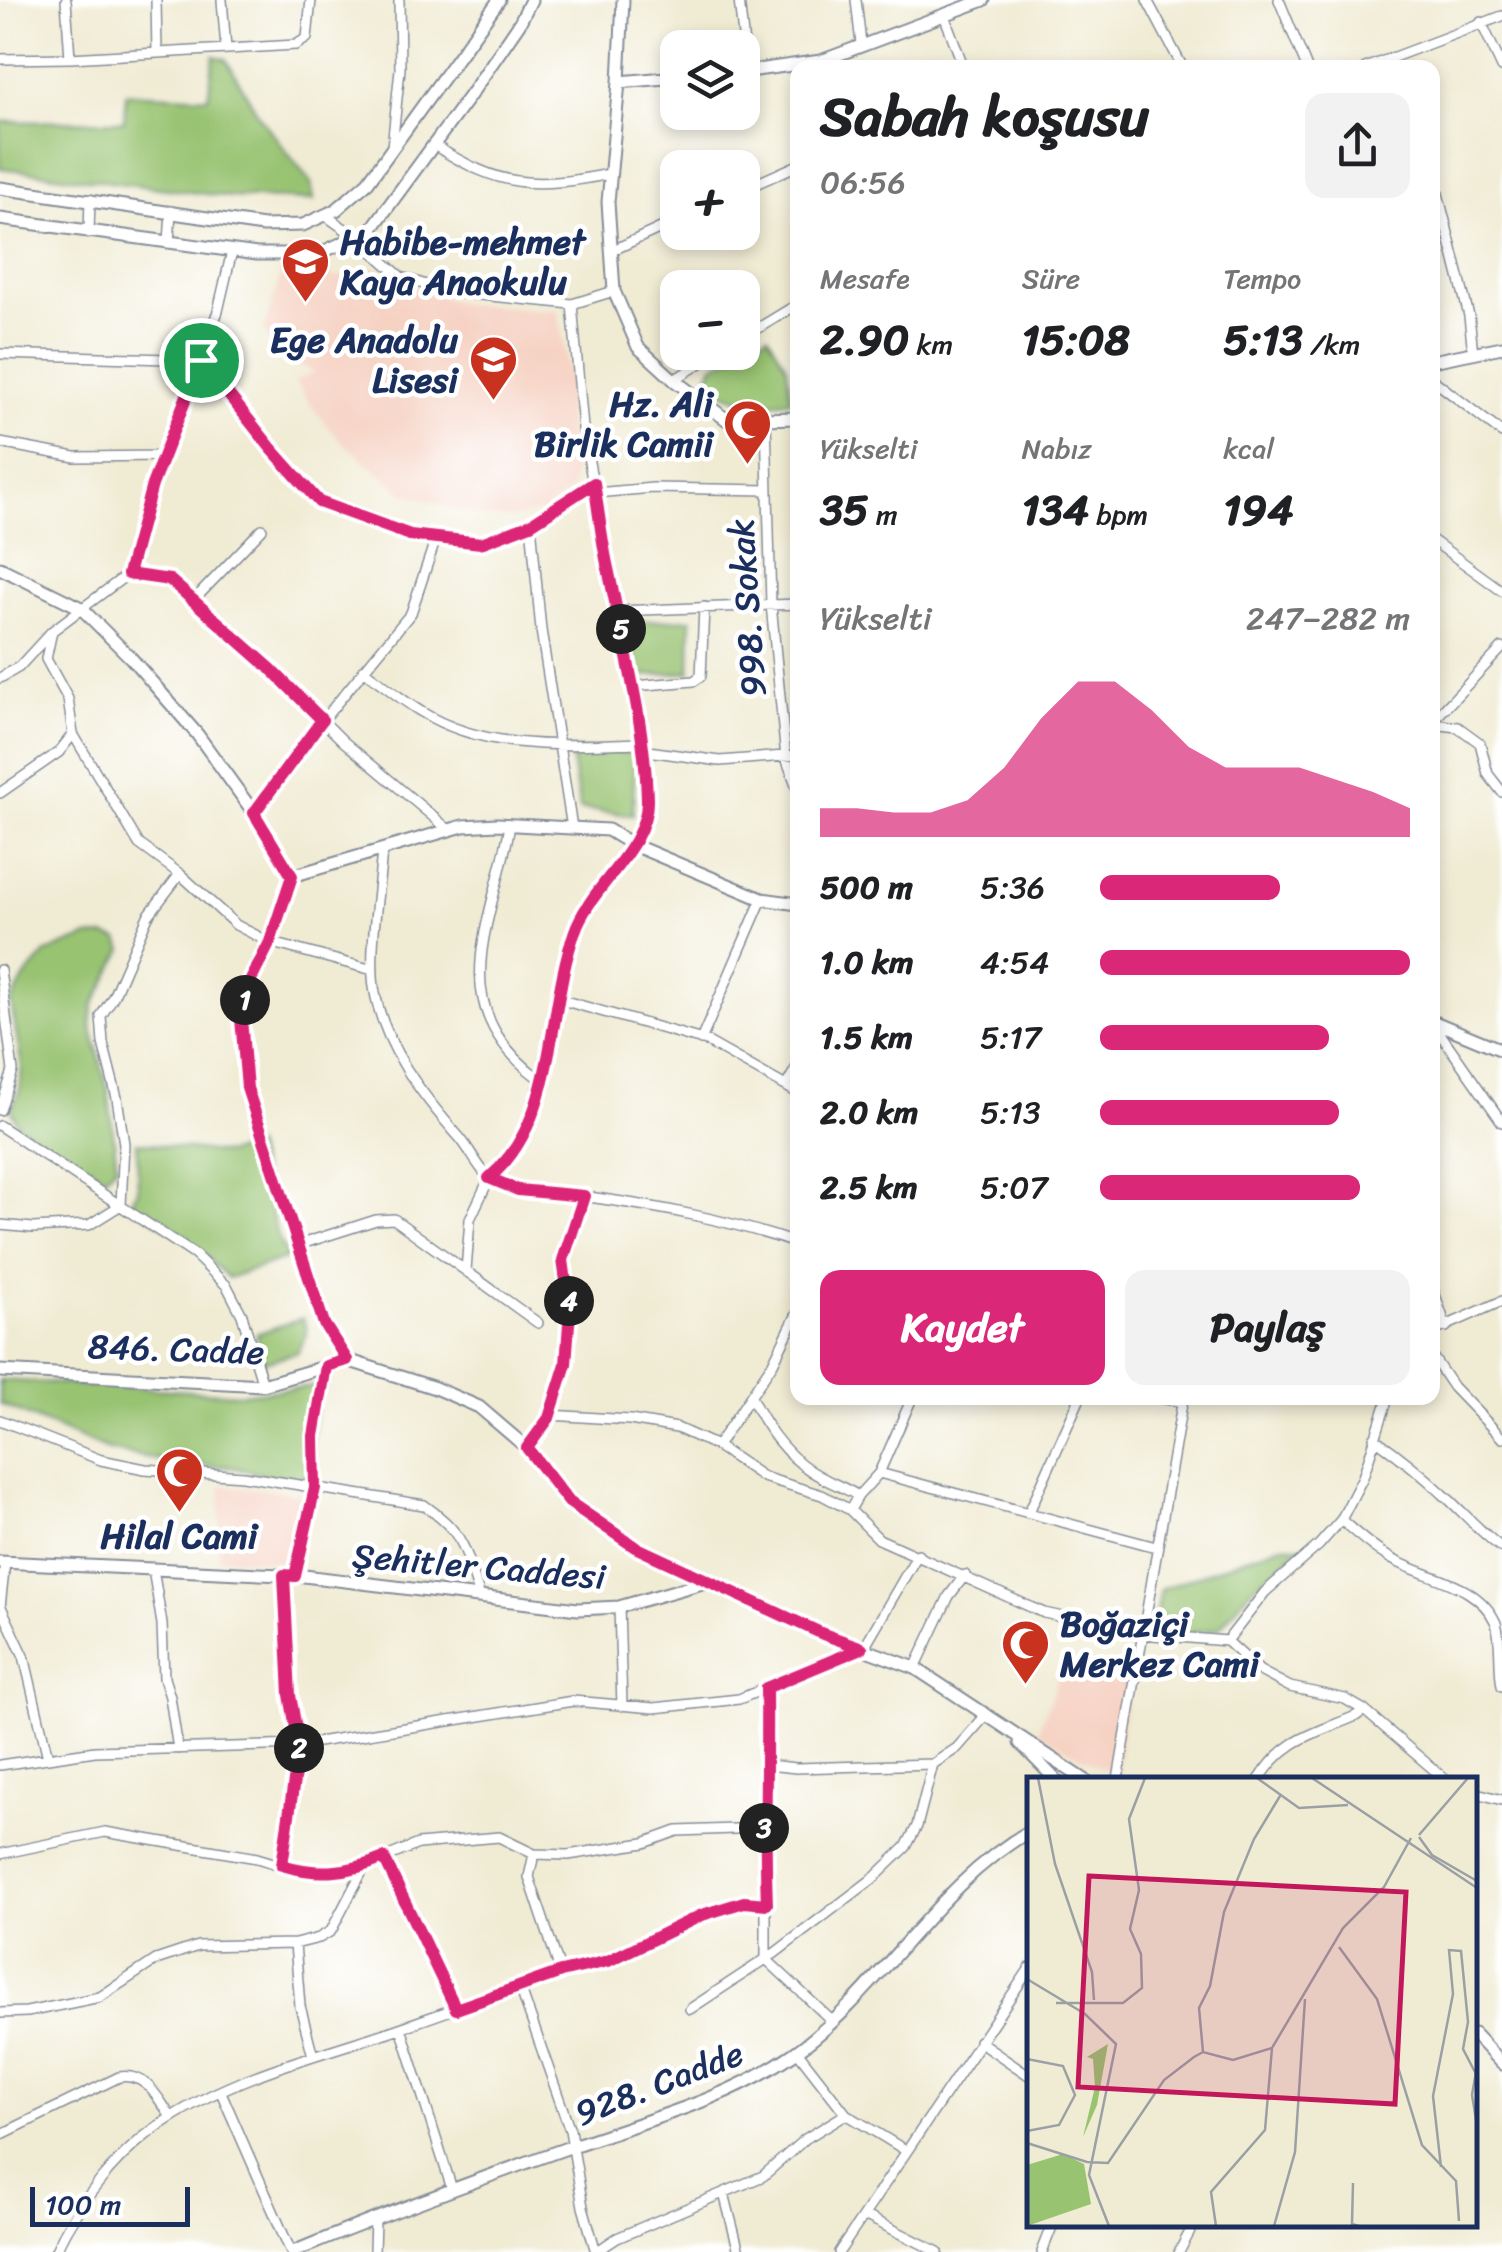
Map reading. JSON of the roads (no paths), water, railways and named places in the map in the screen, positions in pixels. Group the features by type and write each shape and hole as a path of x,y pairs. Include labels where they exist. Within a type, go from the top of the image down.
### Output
{"street":[{"path":"66,0 70,58"},
{"path":"156,0 157,53"},
{"path":"222,0 226,48"},
{"path":"0,59 296,45 307,38 311,0"},
{"path":"392,150 400,68 400,0"},
{"path":"0,188 263,226 304,225 336,210 368,182 499,0"},
{"path":"0,219 257,254 318,254 371,230 520,24 532,0"},
{"path":"623,0 620,82 608,202 614,291 638,347 727,420 790,418"},
{"path":"739,0 742,30"},
{"path":"856,0 861,44"},
{"path":"824,60 983,0"},
{"path":"1146,0 1178,60"},
{"path":"1278,0 1304,60"},
{"path":"944,15 961,60"},
{"path":"1388,60 1502,16"},
{"path":"1482,22 1502,67"},
{"path":"840,54 840,60"},
{"path":"1402,55 1403,60"},
{"path":"760,70 790,65"},
{"path":"620,82 660,79"},
{"path":"434,145 472,170 545,186 610,174"},
{"path":"760,182 790,169"},
{"path":"89,233 90,199"},
{"path":"1440,202 1469,316 1474,352"},
{"path":"169,243 171,212"},
{"path":"325,215 401,277 448,292 572,304 614,291"},
{"path":"611,251 660,228"},
{"path":"0,678 19,668 52,631 128,574 152,485 218,311 232,251"},
{"path":"466,1272 470,1219 489,1178 510,1161 520,1144 540,1080 575,928 646,823 648,800 634,686 584,428 572,304"},
{"path":"760,327 790,309"},
{"path":"1440,358 1502,346"},
{"path":"0,354 201,360 319,502 410,535 481,543 531,524 594,488 768,490"},
{"path":"674,380 690,370"},
{"path":"1440,385 1502,433"},
{"name":"998. Sokak","path":"766,420 771,604 790,742"},
{"path":"0,444 75,457 164,456"},
{"path":"531,524 541,630 572,828"},
{"path":"194,600 262,529"},
{"path":"254,813 322,720 411,613 436,538"},
{"path":"1440,546 1502,591"},
{"path":"0,568 80,608 131,658 197,734 254,813 292,876 270,942 248,986 241,1019 247,1088 324,1324 347,1360 435,1388 479,1407 527,1448 569,1502 635,1547 823,1634 915,1668 1081,1777"},
{"path":"128,574 170,580 416,805 449,830"},
{"path":"617,611 790,604"},
{"path":"634,686 694,681 701,676 704,607"},
{"path":"52,631 46,659 68,700 73,734 138,844 180,874 236,925 270,942 373,970"},
{"path":"1440,714 1502,648"},
{"path":"363,670 422,713 490,740 641,746 720,761 790,757"},
{"path":"1440,724 1458,727 1480,743 1488,774 1502,792"},
{"path":"0,793 59,752 73,734"},
{"path":"510,825 501,874 483,931 481,1004 512,1060 540,1080"},
{"path":"292,876 462,826 572,828 608,830 631,844 762,899 790,903"},
{"path":"382,850 373,970 379,1007 393,1046 417,1087 489,1178 518,1190 584,1196 699,1216 790,1242"},
{"path":"121,1205 124,1144 101,1016 148,916 180,874"},
{"path":"701,1040 762,899"},
{"path":"0,970 14,1070 0,1110"},
{"path":"558,999 701,1040 790,1088"},
{"path":"1440,1024 1502,1050"},
{"path":"1440,1033 1502,1122"},
{"path":"786,1086 790,1079"},
{"path":"0,1126 195,1254 227,1286 248,1330 263,1385"},
{"path":"527,1448 550,1414 566,1364 570,1310 563,1260 584,1196"},
{"path":"0,1226 90,1225 121,1205"},
{"path":"298,1245 376,1220 394,1219 538,1323"},
{"path":"1440,1329 1502,1301"},
{"path":"1440,1309 1446,1326"},
{"path":"717,1446 774,1363 790,1329"},
{"name":"846. Cadde","path":"0,1370 263,1385 347,1360"},
{"path":"282,1865 299,1745 290,1695 289,1575 315,1488 314,1436 326,1366"},
{"path":"1440,1368 1452,1387 1502,1438"},
{"path":"750,1397 763,1423 797,1460 858,1496"},
{"path":"850,1510 879,1474 909,1405"},
{"path":"1029,1512 1077,1405"},
{"path":"1118,1777 1182,1405"},
{"path":"1227,1641 1265,1592 1319,1545 1341,1520 1362,1478 1386,1405"},
{"path":"550,1414 677,1428 717,1446 763,1477 822,1495 850,1510 878,1539 965,1575 1044,1614 1141,1634 1227,1641 1260,1672 1290,1686 1345,1699 1364,1710 1442,1777"},
{"path":"0,1420 101,1460 242,1476 424,1505 448,1522 466,1546 480,1597"},
{"path":"1374,1438 1444,1494 1478,1531 1502,1548"},
{"path":"879,1474 1156,1547"},
{"path":"1341,1520 1384,1555 1478,1598 1498,1625 1502,1686"},
{"path":"0,1765 94,1751 299,1745 573,1701 654,1708 739,1700 862,1648 918,1554"},
{"path":"2,1562 0,1607 24,1656 48,1758"},
{"name":"Şehitler Caddesi","path":"2,1562 289,1575 578,1609 619,1606 709,1582"},
{"path":"153,1569 162,1624 164,1678 178,1750"},
{"path":"915,1668 949,1596 965,1575"},
{"path":"619,1606 622,1706"},
{"path":"766,1688 766,1959 832,2021"},
{"path":"1260,1777 1276,1755 1293,1742 1364,1710"},
{"path":"768,1766 933,1764 957,1748 987,1714"},
{"path":"1003,1726 1053,1777"},
{"path":"690,2008 766,1959 876,1877 906,1846 917,1826 933,1764"},
{"path":"1477,1793 1502,1800"},
{"path":"0,1854 106,1832 257,1858 300,1871 337,1873 418,1844 499,1837 534,1854 599,1852 644,1843 677,1831 764,1828"},
{"name":"928. Cadde","path":"292,2252 452,2189 718,2095 797,2051 832,2021 971,1872 1027,1834"},
{"path":"534,1854 529,1877 561,1972"},
{"path":"384,1858 456,2009"},
{"path":"0,2013 27,2012 100,1997 156,1960 198,1946 295,1944 319,1938 331,1931 364,1866"},
{"path":"55,2252 70,2220 121,2159 171,2117 221,2092 312,2056 561,1972 608,1961 702,1915 744,1902 767,1904"},
{"path":"295,1944 300,2006 312,2056"},
{"path":"839,2252 1027,1972"},
{"path":"520,1987 570,2130 582,2207 596,2252 617,2238 763,2176 805,2139 846,2114"},
{"path":"400,2028 452,2189"},
{"path":"979,2042 1027,2074"},
{"path":"1497,2050 1502,2064"},
{"path":"797,2051 846,2114 906,2150"},
{"path":"0,2135 129,2076 145,2082 171,2117"},
{"path":"221,2092 292,2252"},
{"path":"724,2193 739,2252"},
{"path":"864,2214 938,2252"},
{"path":"374,2252 375,2218"},
{"path":"1042,2252 1052,2227"},
{"path":"1179,2252 1192,2227"}],"place":[{"name":"Habibe-mehmet Kaya Anaokulu","path":"305,304"},
{"name":"Ege Anadolu Lisesi","path":"493,402"},
{"name":"Hz. Ali Birlik Camii","path":"748,466"},
{"name":"Hilal Cami","path":"179,1514"},
{"name":"Boğaziçi Merkez Cami","path":"1025,1686"}]}
